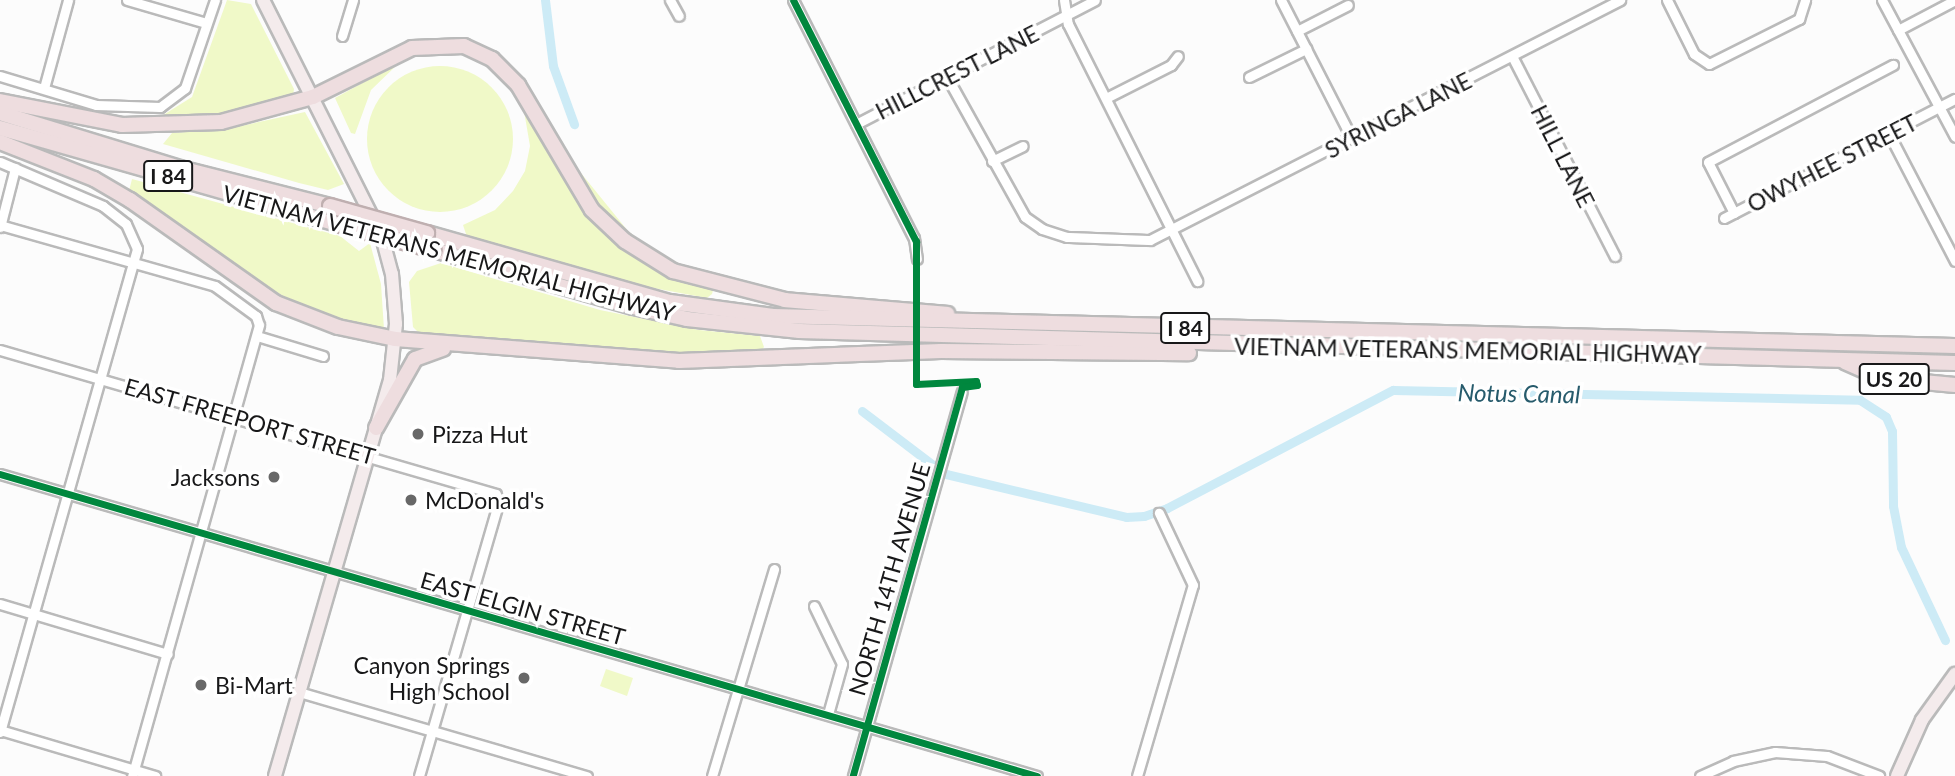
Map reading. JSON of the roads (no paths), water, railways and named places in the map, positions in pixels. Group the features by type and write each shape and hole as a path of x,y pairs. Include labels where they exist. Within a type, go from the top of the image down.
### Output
{"highway":[{"path":"0,101 91,121 158,127 221,122 313,97 412,48 464,46 492,59 518,85 561,165 592,211 625,241 673,271 785,300 1007,323"},
{"name":"VIETNAM VETERANS MEMORIAL HIGHWAY","path":"0,113 180,168 330,206 615,288 723,311 845,320 1955,346"},
{"name":"VIETNAM VETERANS MEMORIAL HIGHWAY","path":"0,128 633,307 743,326 853,334 1955,363"},
{"path":"0,142 94,179 130,200 276,303 338,327 395,339 457,347 679,361 941,351 1306,353 1362,349"},
{"path":"376,428 415,359 428,351 457,347"},
{"name":"US 20","path":"1837,359 1881,378 1955,384"}],"main road":[{"path":"264,0 382,237 394,291 395,339 376,428 275,776"},
{"path":"1896,776 1922,720 1955,674"}],"street":[{"path":"44,88 68,0"},
{"path":"127,0 206,23"},
{"path":"0,76 96,105 149,110 169,103 185,88 215,0"},
{"path":"342,36 353,0"},
{"path":"670,0 679,16"},
{"path":"793,0 916,241 917,259"},
{"path":"1064,0 1067,15 1106,98 1175,230 1197,281"},
{"name":"HILLCREST LANE","path":"856,124 1095,0"},
{"path":"1280,0 1352,139"},
{"name":"SYRINGA LANE","path":"947,77 1015,205 1042,229 1101,240 1150,240 1175,230 1620,0"},
{"path":"1667,0 1694,54 1709,64 1799,19 1805,0"},
{"path":"1882,0 1955,137"},
{"path":"1898,30 1955,0"},
{"path":"1297,31 1348,5"},
{"path":"1249,78 1306,49"},
{"path":"1106,98 1171,65 1178,56"},
{"name":"HILL LANE","path":"1511,56 1615,256"},
{"path":"1734,213 1708,162 1894,65"},
{"name":"OWYHEE STREET","path":"1724,218 1955,99"},
{"path":"1889,134 1955,261"},
{"path":"992,161 1023,146"},
{"path":"0,162 103,206 126,225 135,241 134,262 70,494 0,731 133,773 155,776"},
{"path":"15,167 0,226 134,262 227,293 256,316 257,336 133,773"},
{"path":"257,336 323,356"},
{"name":"EAST FREEPORT STREET","path":"0,350 368,455 498,497 467,611"},
{"name":"NORTH 14TH AVENUE","path":"853,776 962,392"},
{"name":"EAST ELGIN STREET","path":"0,474 1037,776"},
{"path":"1137,776 1193,585 1159,513"},
{"path":"712,776 774,569"},
{"path":"0,604 168,654"},
{"path":"814,606 842,664 828,714"},
{"path":"419,776 467,611"},
{"path":"299,692 432,730 566,773 587,776"},
{"path":"1700,776 1733,761 1775,752 1827,756 1879,776"}],"waterway":[{"name":"Notus Canal","path":"545,0 553,66 574,124"},
{"name":"Notus Canal","path":"946,474 1126,517 1144,516 1167,508 1393,390 1860,400 1886,417 1892,431 1893,506 1901,547 1945,640"},
{"name":"Notus Canal","path":"862,411 938,469"}],"place":[{"name":"Pizza Hut","path":"418,434"},
{"name":"Jacksons","path":"274,477"},
{"name":"McDonald's","path":"411,500"},
{"name":"Canyon Springs High School","path":"524,678"},
{"name":"Bi-Mart","path":"201,685"}]}
